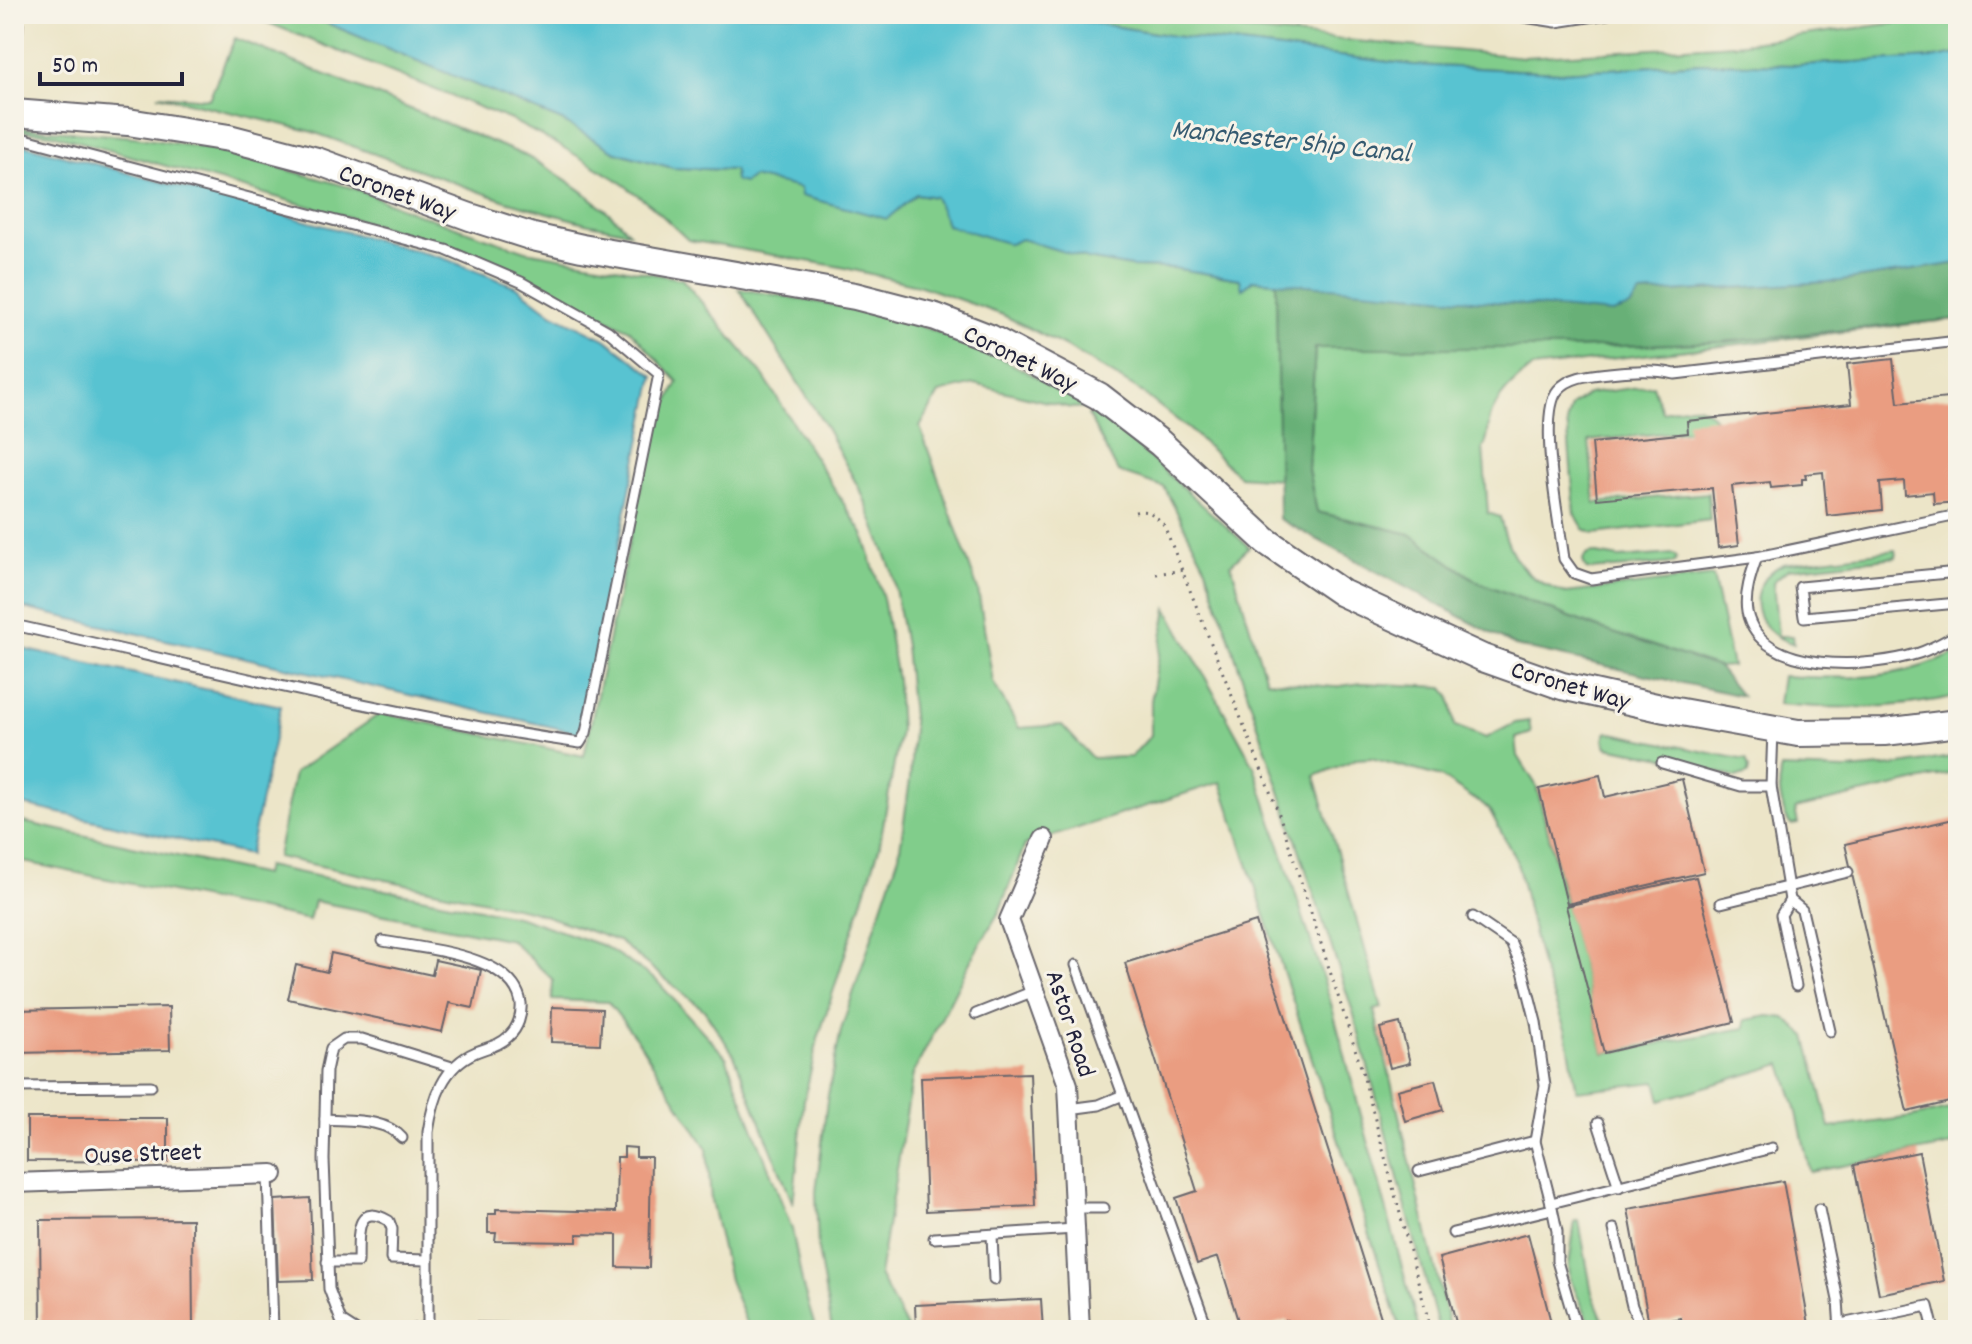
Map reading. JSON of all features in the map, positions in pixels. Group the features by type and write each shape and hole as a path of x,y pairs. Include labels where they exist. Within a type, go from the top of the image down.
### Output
{"street":[{"name":"Coronet Way","path":"14,113 128,122 229,138 317,161 502,228 582,248 855,296 936,317 990,338 1099,396 1160,443 1213,494 1286,555 1342,593 1483,658 1562,686 1773,730 1845,735 1930,729 1958,723"},
{"name":"Astor Road","path":"1044,839 1009,920 1068,1085 1080,1330"},
{"name":"Ouse Street","path":"14,1183 270,1174"}],"lane":[{"path":"1505,14 1556,22 1608,14"},
{"path":"14,136 446,250 521,282 596,324 659,374 586,733 580,743 510,733 401,711 14,625"},
{"path":"1958,341 1675,374 1653,369 1589,375 1574,379 1558,390 1550,406 1548,428 1564,559 1574,573 1591,579 1757,557 1958,515"},
{"path":"1757,557 1748,587 1747,612 1759,636 1777,649 1833,665 1890,660 1921,653 1958,634"},
{"path":"1958,572 1800,587 1804,617 1958,603"},
{"path":"1773,730 1771,786 1785,886 1790,900 1802,910 1830,1031"},
{"path":"1662,763 1741,786 1771,786"},
{"path":"1721,903 1848,872"},
{"path":"1790,900 1781,915 1796,986"},
{"path":"1473,917 1511,943 1523,971 1536,1022 1545,1086 1535,1141 1557,1231 1557,1261 1577,1330"},
{"path":"383,941 485,962 501,972 518,991 521,1006 515,1030 499,1045 476,1052 452,1067 441,1083 431,1109 428,1132 428,1327"},
{"path":"1076,965 1208,1330"},
{"path":"976,1014 1034,991"},
{"path":"355,1330 341,1321 329,1289 325,1119 326,1071 331,1048 344,1039 362,1039 452,1067"},
{"path":"14,1087 151,1086"},
{"path":"1069,1109 1099,1105 1123,1095"},
{"path":"325,1119 380,1124 402,1138"},
{"path":"1598,1123 1619,1187"},
{"path":"1419,1171 1535,1141"},
{"path":"1453,1233 1772,1148"},
{"path":"270,1174 273,1330"},
{"path":"1074,1208 1104,1208"},
{"path":"1819,1209 1840,1327 1928,1306 1934,1330"},
{"path":"327,1262 358,1262 359,1224 363,1218 370,1216 389,1221 392,1229 391,1259 427,1260"},
{"path":"934,1238 1075,1229"},
{"path":"1614,1229 1632,1306 1642,1330"},
{"path":"992,1235 994,1280"},
{"path":"410,1330 428,1327 604,1330"}],"path":[{"path":"1135,512 1144,510 1154,514 1164,525 1279,814 1361,1067 1431,1330"},
{"path":"1156,574 1183,570"}],"green space":[{"path":"246,14 305,14 562,121 616,152 673,168 734,170 800,188 802,196 887,218 916,194 935,197 1021,238 1088,259 1131,267 1173,268 1276,282 1279,479 1239,476 1190,430 1140,391 1070,349 1003,315 921,286 841,267 688,240 651,205 616,179 511,120"},
{"path":"1039,14 1147,14 1251,31 1524,57 1735,44 1958,15 1958,54 1935,58 1797,65 1703,63 1561,72 1414,65 1174,36"},
{"path":"235,38 524,155 580,189 629,232 506,201 310,131 158,95 209,99"},
{"path":"14,127 135,137 216,150 356,189 412,212 526,251 682,279 762,374 863,534 883,598 897,680 900,731 879,848 818,1039 804,1100 793,1204 734,1055 704,1010 618,941 529,910 277,857 294,773 381,713 584,756 652,434 678,382 630,330 468,251 52,134 14,130"},
{"path":"1958,263 1958,319 1722,342 1572,348 1315,348 1308,470 1317,512 1410,534 1478,582 1601,629 1718,667 1741,696 1515,646 1279,519 1276,282 1630,307 1639,294 1841,281"},
{"path":"739,289 848,308 928,329 1006,361 1090,407 1071,408 974,384 939,393 920,427 978,590 993,682 1019,728 1062,725 1092,758 1131,757 1151,735 1151,701 1167,608 1254,766 1330,1000 1419,1330 1401,1330 1221,782 1025,845 999,912 913,1074 879,1275 908,1330 832,1330 818,1250 816,1192 827,1100 841,1030 899,855 910,780 913,727 905,646 892,571 863,496 824,424"},
{"path":"1956,319 1531,368 1497,402 1483,448 1488,513 1500,517 1508,544 1521,566 1540,582 1566,593 1713,576 1732,666 1718,667 1601,629 1478,582 1410,534 1317,512 1308,470 1315,348 1572,348 1722,342"},
{"path":"1653,385 1662,412 1696,406 1708,411 1722,427 1589,441 1595,503 1708,493 1710,520 1594,534 1584,529 1575,514 1567,420 1571,406 1588,394"},
{"path":"1099,412 1249,547 1231,564 1266,680 1333,687 1362,683 1443,687 1450,696 1455,726 1486,738 1515,723 1529,721 1531,733 1516,738 1518,756 1536,785 1604,1053 1745,1028 1745,1020 1769,1016 1785,1018 1806,1036 1830,1128 1913,1117 1958,1107 1958,1144 1810,1172 1796,1108 1782,1064 1661,1100 1656,1082 1577,1091 1566,1032 1541,965 1517,862 1489,809 1441,777 1371,758 1356,759 1315,776 1382,1008 1374,1010 1450,1330 1439,1330 1354,1015 1206,568 1164,487 1118,472 1088,415"},
{"path":"1895,550 1896,557 1788,569 1773,582 1778,636 1793,636 1794,644 1780,638 1769,630 1761,619 1757,596 1761,584 1783,564"},
{"path":"1591,553 1619,558 1674,554 1677,558 1674,563 1590,570 1586,569 1583,561"},
{"path":"1958,652 1958,696 1868,707 1778,704 1782,676 1872,676 1914,668"},
{"path":"1607,732 1746,760 1748,774 1736,778 1681,761 1607,747 1604,739"},
{"path":"1958,756 1958,772 1795,809 1798,824 1791,825 1782,806 1781,768 1847,770"},
{"path":"14,820 264,875 266,866 520,917 604,946 656,980 726,1057 792,1229 803,1287 816,1330 749,1330 729,1280 711,1200 707,1149 639,1042 608,1002 552,1000 553,980 511,940 314,901 309,920 14,860"},
{"path":"1575,1221 1579,1221 1592,1293 1607,1330 1593,1330 1570,1279"}],"water":[{"name":"Manchester Ship Canal","path":"305,14 1039,14 1174,36 1414,65 1561,72 1703,63 1797,65 1935,58 1958,54 1958,263 1841,281 1640,294 1630,307 1612,313 1253,280 1242,289 1240,279 1173,268 1131,267 1088,259 1021,239 1010,244 947,225 935,197 916,194 887,219 801,196 800,188 752,177 744,183 735,181 734,170 673,168 616,152 562,121"},
{"path":"14,142 443,258 517,287 553,314 605,339 654,376 579,733 14,606"},
{"path":"14,647 281,706 249,855 14,803"}],"building":[{"path":"14,14 24,14 23,34 14,33"},
{"path":"1893,359 1898,403 1958,397 1958,502 1934,504 1933,492 1905,495 1904,481 1880,483 1882,510 1827,516 1823,472 1805,474 1802,485 1771,488 1770,482 1732,486 1739,545 1718,548 1712,488 1597,499 1592,443 1688,433 1687,421 1851,404 1847,364"},
{"path":"1600,775 1605,797 1682,779 1704,872 1567,904 1539,789"},
{"path":"1958,818 1958,1100 1907,1112 1845,844"},
{"path":"1696,877 1734,1022 1604,1053 1566,906"},
{"path":"1256,922 1385,1330 1290,1330 1287,1320 1256,1330 1241,1330 1218,1257 1197,1264 1176,1198 1197,1191 1125,963"},
{"path":"331,953 432,975 435,960 481,970 473,1008 449,1003 442,1032 288,999 296,965 327,972"},
{"path":"169,1007 170,1050 14,1053 14,1010"},
{"path":"552,1007 602,1009 600,1044 551,1042"},
{"path":"1400,1023 1410,1063 1390,1068 1380,1028"},
{"path":"1030,1073 1035,1206 926,1211 921,1077"},
{"path":"1435,1080 1443,1110 1405,1121 1397,1090"},
{"path":"27,1118 168,1118 168,1162 27,1161"},
{"path":"624,1147 636,1148 636,1157 651,1157 649,1268 617,1267 617,1235 577,1234 577,1242 495,1241 496,1233 488,1233 488,1214 496,1214 496,1209 616,1212 617,1157 624,1157"},
{"path":"1919,1152 1944,1281 1879,1294 1854,1165"},
{"path":"1783,1181 1810,1330 1684,1330 1681,1318 1649,1324 1628,1209"},
{"path":"310,1198 313,1280 278,1281 275,1200"},
{"path":"192,1219 193,1330 41,1330 40,1220"},
{"path":"1528,1234 1553,1330 1458,1330 1439,1258"},
{"path":"1041,1299 1043,1330 916,1330 915,1305"}]}
